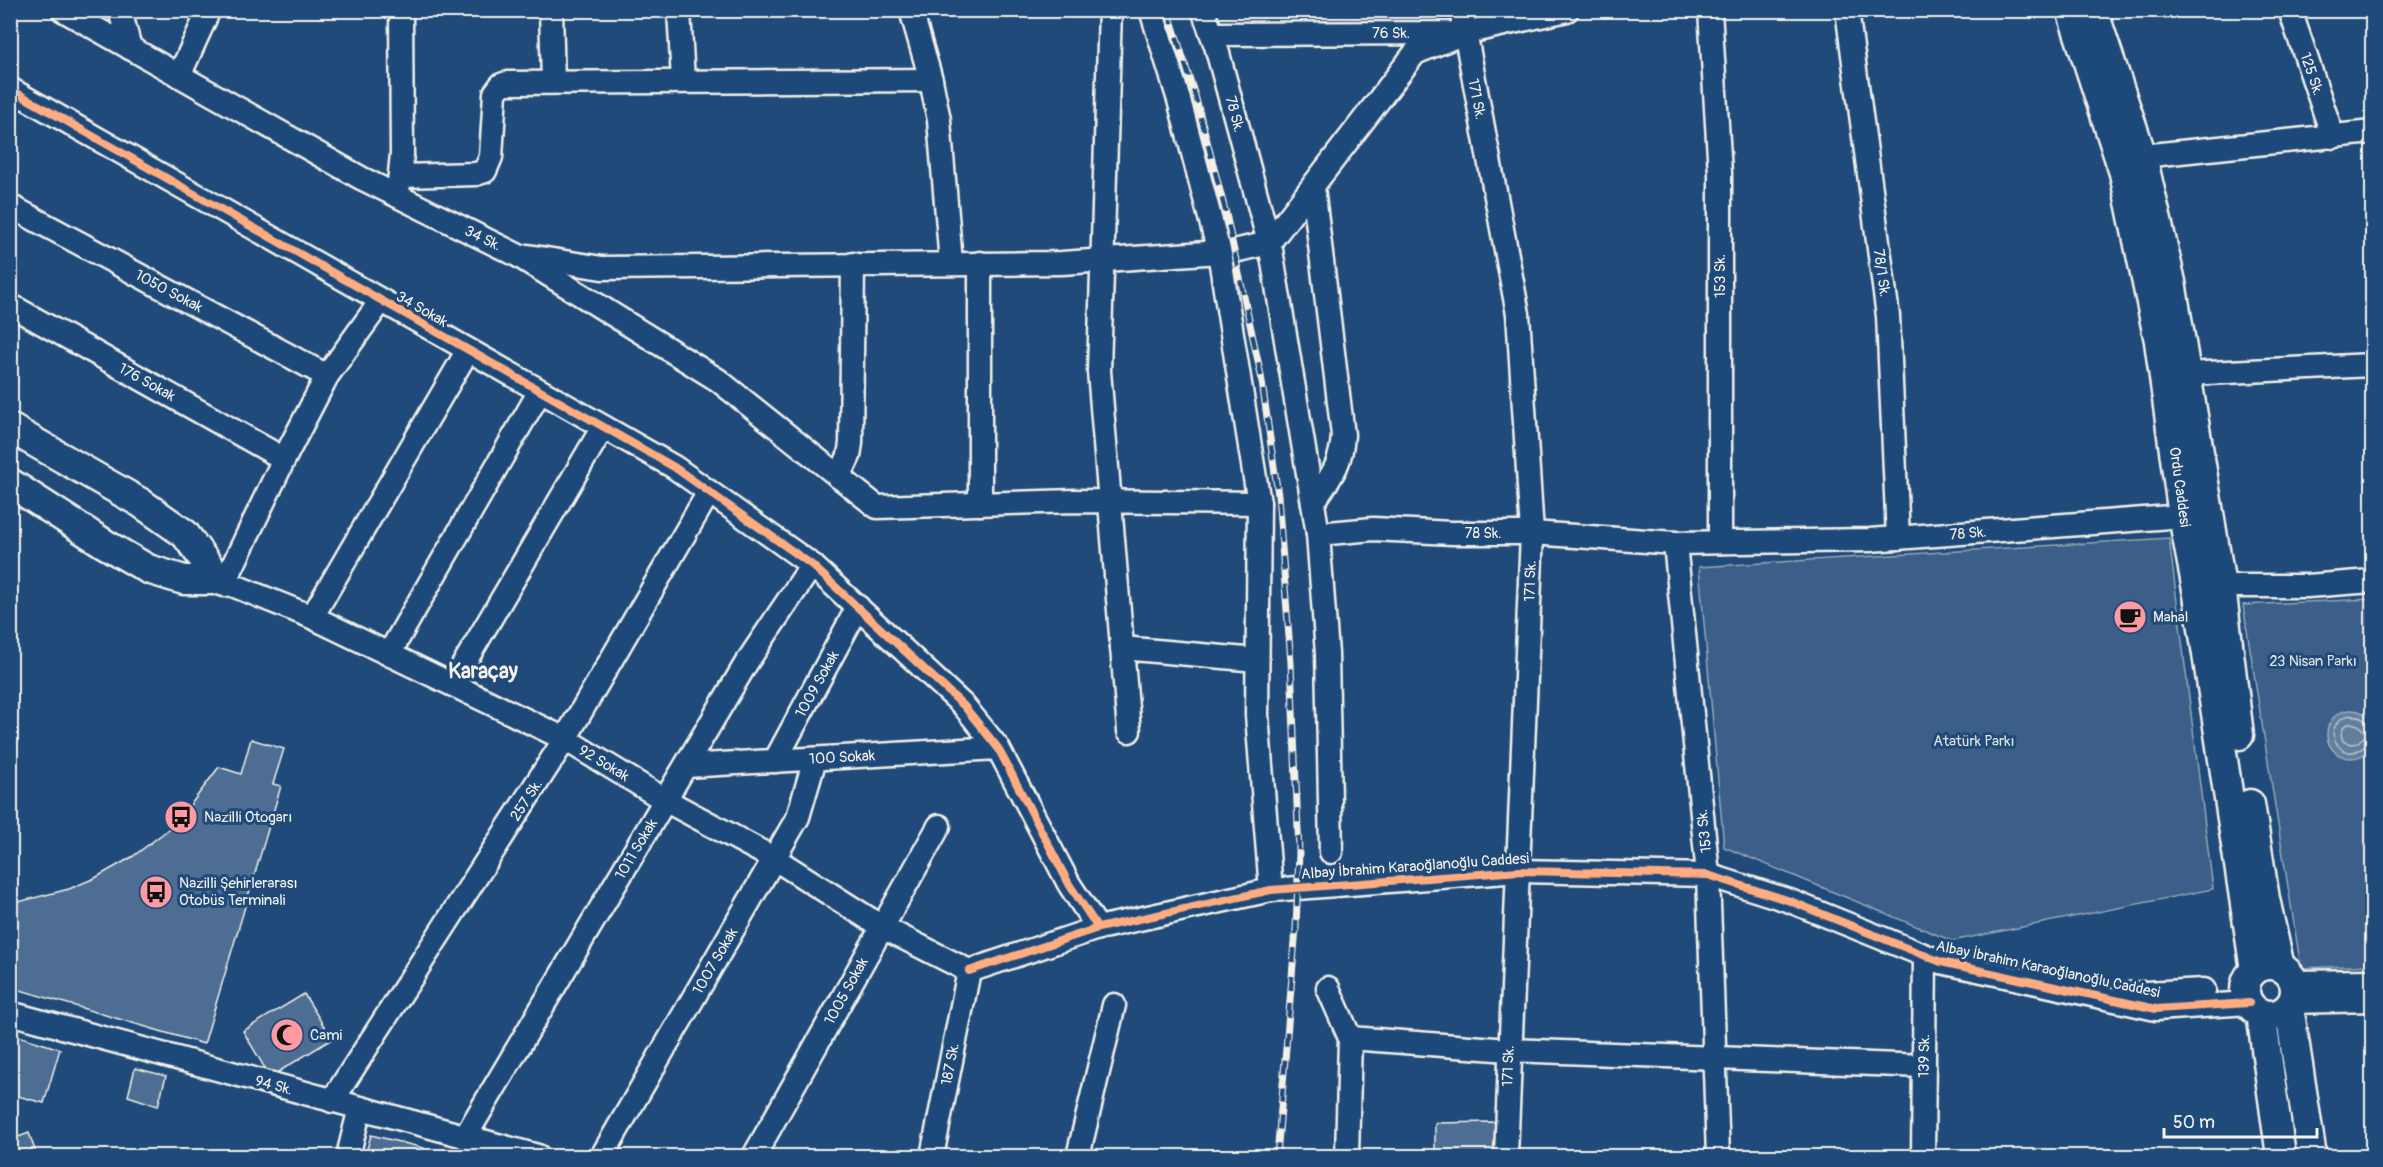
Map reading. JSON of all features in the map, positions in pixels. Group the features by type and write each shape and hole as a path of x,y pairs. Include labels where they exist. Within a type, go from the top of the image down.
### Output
{"main road":[{"name":"Ordu Caddesi","path":"2071,10 2124,173 2159,340 2183,516 2209,590"},
{"name":"Ordu Caddesi","path":"2093,10 2142,156 2171,282 2186,374 2209,590 2236,719 2265,899 2281,1156"},
{"path":"10,428 141,503 185,534 222,581"},
{"path":"10,483 148,569 184,580 222,581"},
{"name":"Ordu Caddesi","path":"2271,992 2312,1156"}],"street":[{"name":"34 Sk.","path":"63,10 361,178 398,186 516,255 718,380 877,507 980,504"},
{"path":"120,10 130,48"},
{"path":"179,76 209,10"},
{"path":"401,10 398,186 485,171 491,157 495,98 498,89 507,83 931,80"},
{"path":"551,10 553,82"},
{"path":"679,10 683,81"},
{"path":"911,10 931,80 942,154 951,263"},
{"path":"1110,10 1099,371 1129,731"},
{"path":"1151,10 1179,100 1219,252 1259,503 1257,715 1271,890"},
{"name":"78 Sk.","path":"1203,10 1212,34 1269,243 1318,534 1372,529 1532,533 1675,543 1899,538 2183,516"},
{"name":"171 Sk.","path":"1461,10 1518,314 1532,533 1506,1156"},
{"name":"76 Sk.","path":"1212,34 1464,33 1567,10"},
{"name":"153 Sk.","path":"1710,10 1720,172 1720,542"},
{"name":"78/1 Sk.","path":"1847,10 1888,316 1899,538"},
{"name":"125 Sk.","path":"2290,10 2333,136"},
{"path":"516,255 602,268 1103,260 1234,252 1269,243 1414,53 1464,33"},
{"name":"34 Sokak","path":"10,89 674,467 812,565 964,706 998,748 1069,884 1098,928"},
{"path":"2142,156 2373,132"},
{"path":"1312,187 1343,435 1341,456 1333,474 1313,503"},
{"name":"1050 Sokak","path":"10,206 327,376"},
{"path":"980,263 980,504 1110,501 1259,503"},
{"path":"839,477 849,456 851,443 853,264"},
{"path":"222,581 327,376 381,301"},
{"name":"176 Sokak","path":"10,305 284,459"},
{"path":"312,616 468,350"},
{"path":"2186,374 2373,365"},
{"path":"389,654 540,391"},
{"path":"452,684 603,427"},
{"name":"257 Sk.","path":"332,1101 565,739 709,492"},
{"path":"1318,534 1327,654 1331,852"},
{"name":"153 Sk.","path":"1675,543 1708,875 1718,1156"},
{"name":"1011 Sokak","path":"465,1137 747,662 812,565"},
{"name":"92 Sokak","path":"222,581 312,616 565,739 665,800 775,859 882,927 969,971"},
{"path":"2209,590 2373,581"},
{"name":"1009 Sokak","path":"775,761 858,608"},
{"path":"1122,648 1257,660"},
{"name":"100 Sokak","path":"686,766 998,748"},
{"name":"1007 Sokak","path":"602,1156 798,817 815,759"},
{"name":"1005 Sokak","path":"754,1156 939,826"},
{"name":"Albay İbrahim Karaoğlanoğlu Caddesi","path":"969,971 1098,928 1271,890 1519,871 1708,875 1790,901 1941,962 2094,996 2271,992"},
{"name":"139 Sk.","path":"1923,1156 1925,956"},
{"name":"187 Sk.","path":"932,1156 969,971"},
{"path":"2271,992 2373,981"},
{"path":"1328,988 1350,1038 1347,1156"},
{"path":"2271,992 2373,1000"},
{"path":"1078,1156 1114,1005"},
{"name":"94 Sk.","path":"10,1013 538,1156"},
{"path":"1350,1038 1509,1050 1924,1066"},
{"path":"348,1156 360,1108"}],"green space":[{"name":"Atatürk Parkı","path":"2169,538 2213,889 1952,941 1724,847 1699,567"},
{"name":"23 Nisan Parkı","path":"2372,599 2372,965 2301,968 2243,605"}],"water":[{"path":"2351,710 2368,717 2375,734 2368,751 2351,758 2334,751 2327,734 2334,717"}],"building":[{"name":"Nazilli Şehirlerarası Otobüs Terminali","path":"251,739 284,749 273,784 281,786 204,1044 10,987 10,904 69,889 95,878 132,857 165,832 185,812 219,767 241,774"},
{"name":"Cami","path":"304,994 332,1039 270,1077 243,1031"},
{"path":"12,1034 60,1049 44,1103 10,1094"},
{"path":"135,1068 166,1076 158,1106 128,1096"},
{"path":"1495,1122 1496,1156 1435,1156 1435,1123"},
{"path":"29,1133 37,1156 10,1156 10,1140"},
{"path":"371,1135 424,1148 422,1156 365,1156"}],"railway":[{"path":"1168,10 1196,99 1226,214 1261,375 1278,495 1291,663 1299,852 1296,928 1277,1156"}],"cycle path":[{"path":"10,89 674,467 812,565 964,706 998,748 1069,884 1098,928"},
{"path":"969,971 1098,928 1271,890 1519,871 1708,875 1790,901 1941,962 2156,1009 2249,1003"}],"place":[{"name":"Mahal","path":"2130,617"},
{"name":"Nazilli Otogarı","path":"181,817"},
{"name":"Nazilli Şehirlerarası Otobüs Terminali","path":"156,892"},
{"name":"Cami","path":"287,1035"}],"district":[{"name":"Karaçay","path":"483,671"}]}
